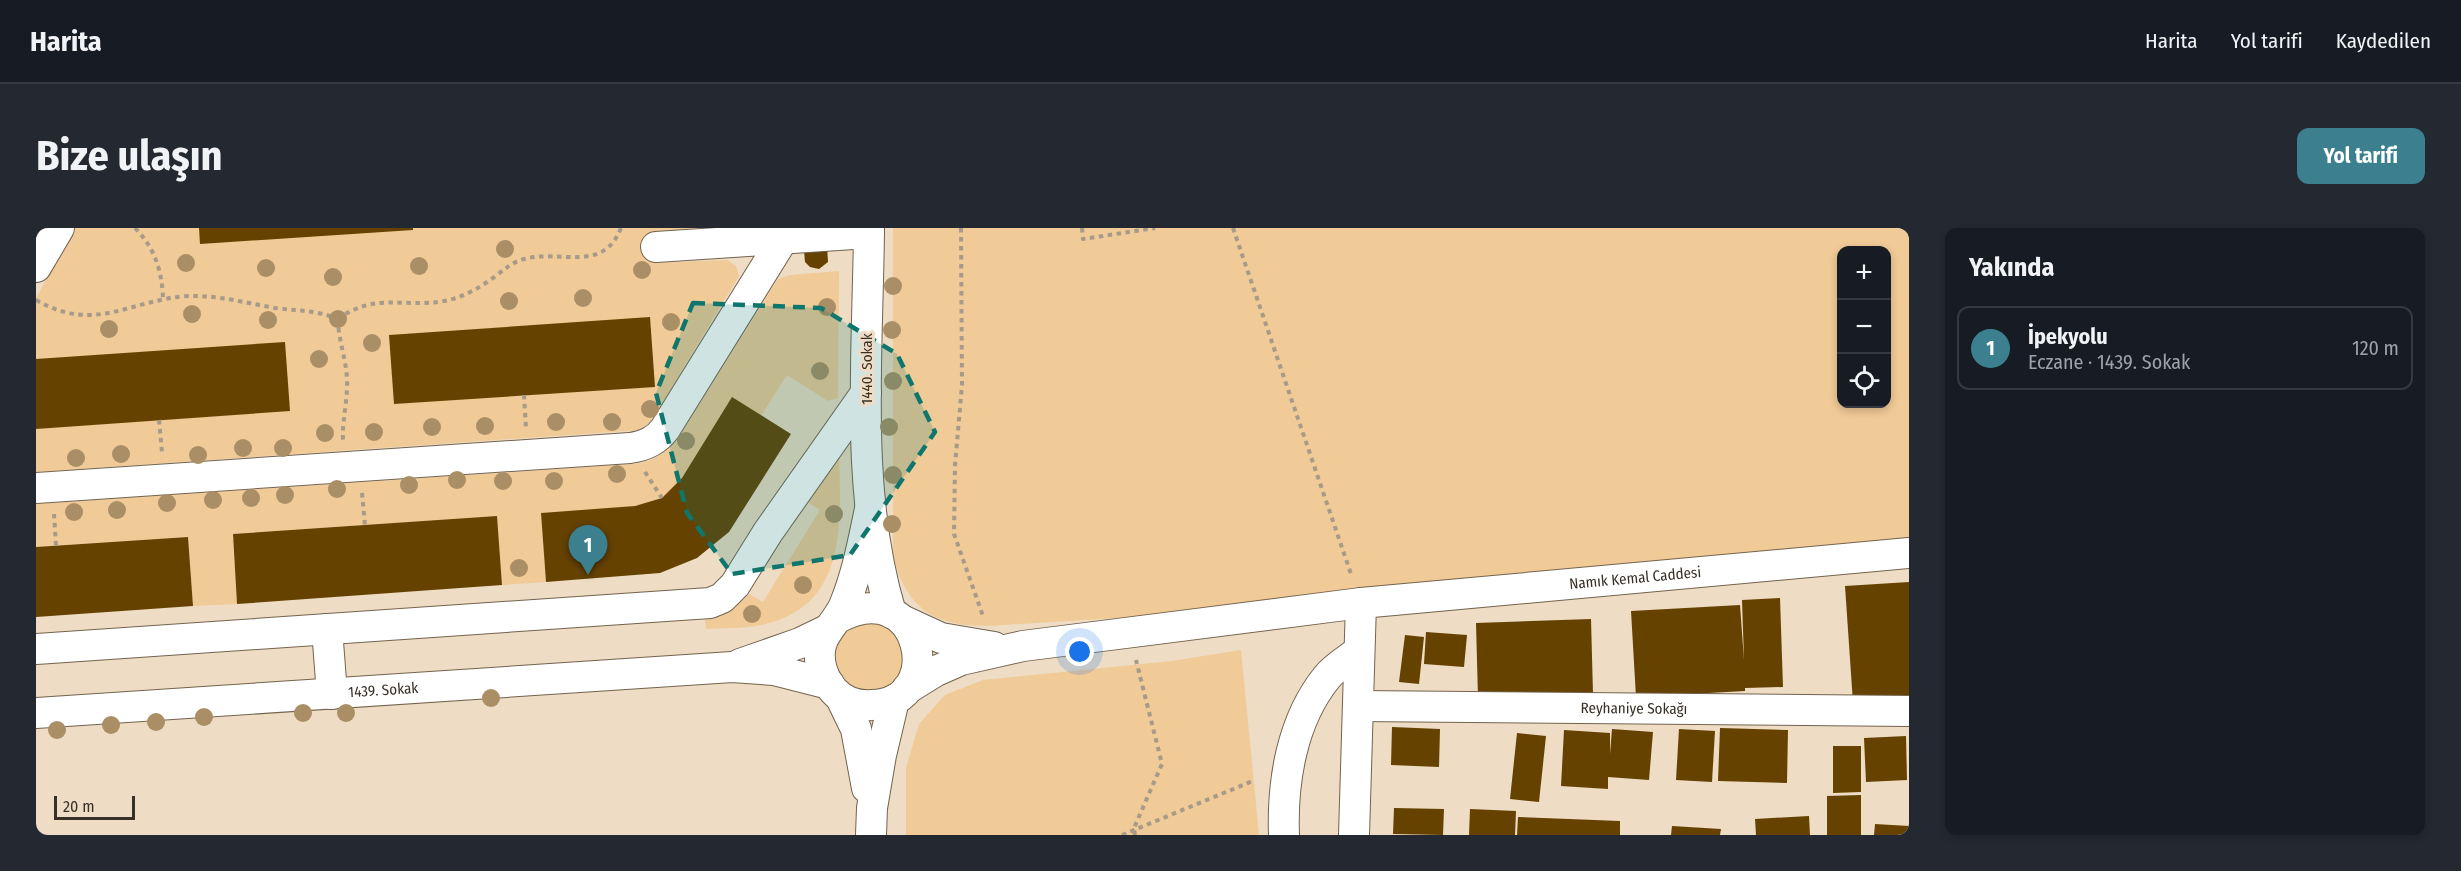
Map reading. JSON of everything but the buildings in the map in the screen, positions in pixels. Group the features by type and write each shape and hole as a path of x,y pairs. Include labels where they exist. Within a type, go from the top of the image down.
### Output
{"street":[{"path":"36,267 59,228"},
{"path":"755,228 783,239"},
{"path":"656,247 869,231"},
{"name":"1440. Sokak","path":"869,231 866,393 870,510"},
{"path":"36,488 630,448 651,442 665,429 783,239"},
{"path":"36,649 704,604 716,601 735,585 768,532 866,393"},
{"path":"870,510 878,564 896,616 910,629 917,643 919,660 915,676 900,695 886,728 872,822"},
{"path":"870,510 855,577 821,645 820,662 825,678 856,729 872,822"},
{"name":"Namık Kemal Caddesi","path":"1006,649 1361,603 1909,553"},
{"path":"1354,835 1361,603"},
{"path":"732,667 800,643 852,610 868,607 896,616 941,638 1006,649"},
{"path":"327,629 332,694"},
{"path":"732,667 774,670 835,691 863,705 879,705 900,695 936,671 961,660 1006,649"},
{"path":"1284,835 1289,764 1302,714 1328,675 1359,651"},
{"name":"1439. Sokak","path":"36,713 732,667"},
{"name":"Reyhaniye Sokağı","path":"1358,706 1909,711"}],"path":[{"path":"135,228 145,238 158,262 163,299"},
{"path":"338,319 355,308 378,302 426,303 445,301 464,295 481,287 510,265 526,258 595,255 608,248 621,228"},
{"path":"961,228 962,385 954,534 987,626"},
{"path":"1082,228 1083,239 1155,228"},
{"path":"1233,228 1361,603"},
{"path":"36,300 55,309 89,316 106,315 163,299 189,296 216,297 276,308 318,311 338,319"},
{"path":"338,319 338,333 347,385 342,433 344,468"},
{"path":"1135,656 1162,764 1134,828 1135,835"},
{"path":"1122,835 1134,828 1255,780"}],"highlighted area":[{"path":"693,303 821,308 897,354 935,432 850,555 732,574 687,513 656,393"}],"shaded area":[{"path":"75,228 699,228 655,232 656,263 727,260 736,266 739,276 651,421 640,430 36,472 36,298"},
{"path":"893,228 1909,228 1909,542 1361,603 987,626 952,622 926,612 907,591 893,559"},
{"path":"839,271 838,398 828,401 787,375 761,416 732,398 693,463 668,494 642,505 625,508 541,513 546,582 502,585 497,516 233,534 237,604 193,606 188,537 36,547 36,504 635,464 648,461 665,452 679,437 778,279 790,275"},
{"path":"839,448 839,528 835,554 826,577 813,598 793,613 765,624 743,628 706,629 705,620 730,612 749,594 763,602 820,510 806,501"},
{"path":"879,621 900,635 904,670 889,688 872,693 855,690 841,680 836,672 832,659 833,650 844,629"},
{"path":"1241,650 1259,835 906,835 906,768 919,724 945,695 983,680 1172,661"}],"place":[{"name":"İpekyolu","path":"588,575"}]}
